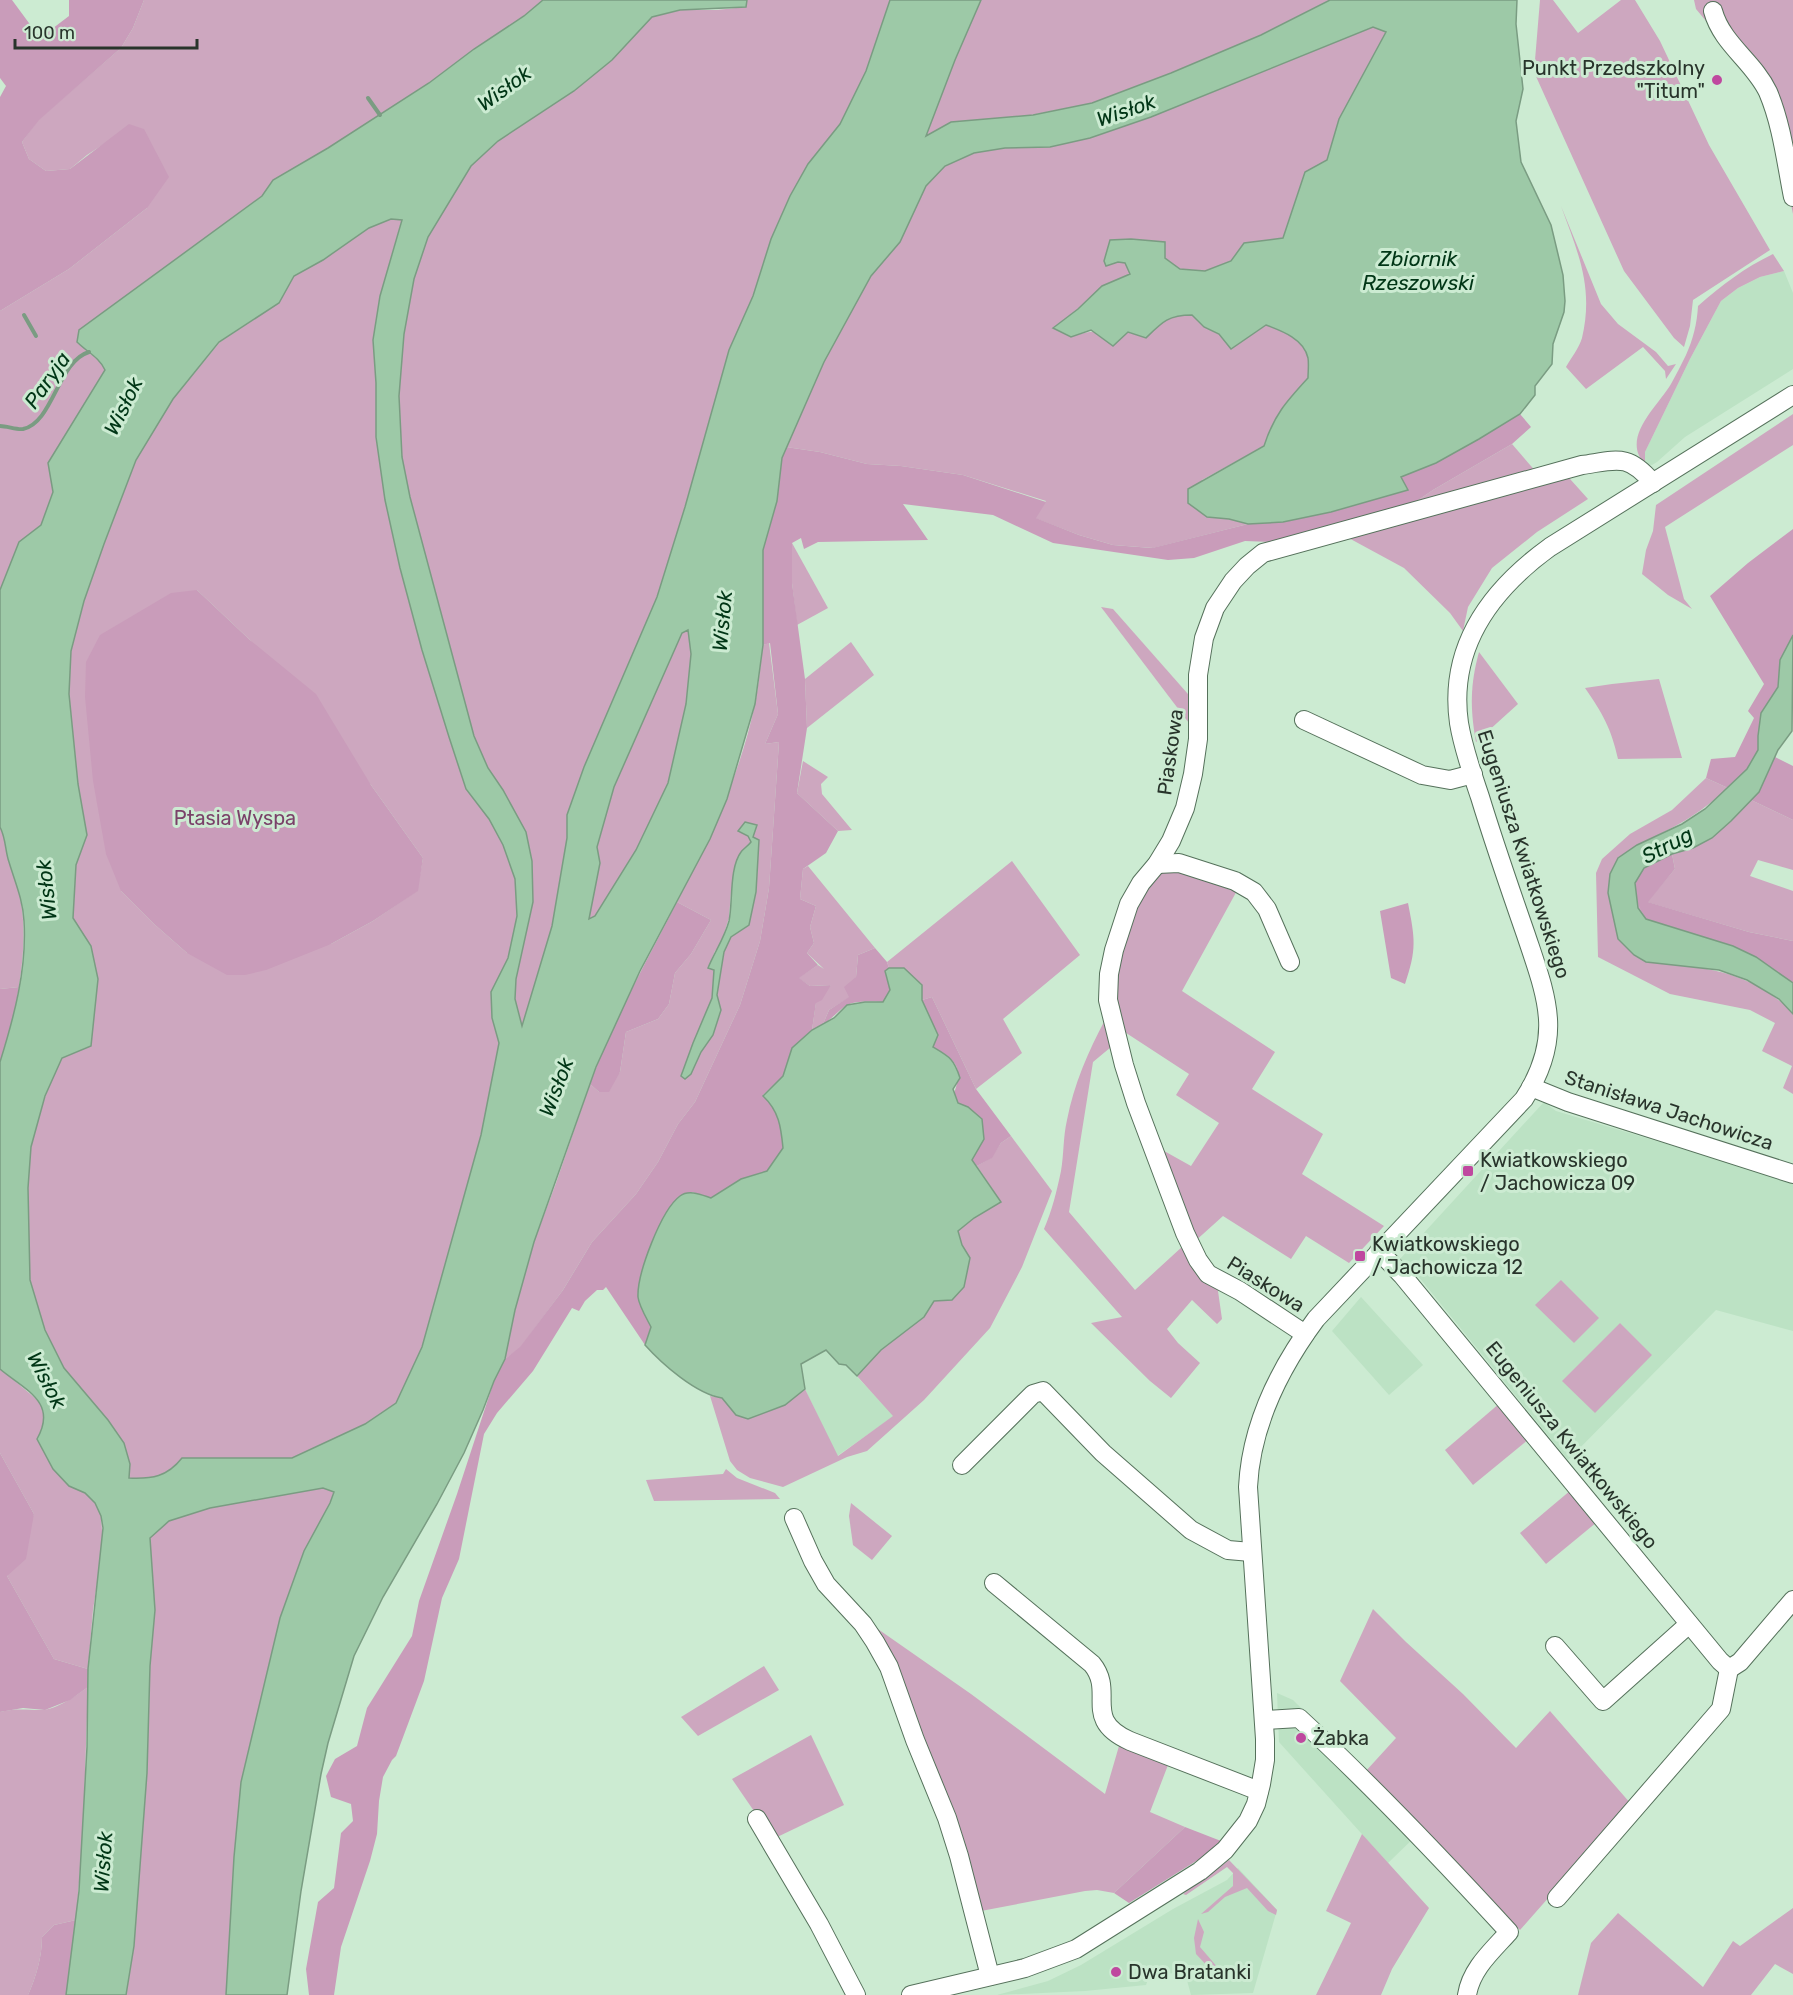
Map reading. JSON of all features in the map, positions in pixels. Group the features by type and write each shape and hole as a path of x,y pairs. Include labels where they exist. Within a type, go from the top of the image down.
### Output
{"street":[{"path":"1713,11 1723,35 1742,56 1767,91 1776,115 1793,197"},
{"name":"Eugeniusza Kwiatkowskiego","path":"911,1995 1033,1966 1076,1949 1215,1860 1248,1821 1259,1791 1265,1760 1248,1487 1255,1434 1279,1378 1316,1319 1513,1112 1531,1088 1544,1059 1547,1045 1549,1026 1545,994 1467,758 1459,720 1459,690 1463,661 1468,646 1486,608 1526,564 1793,395"},
{"name":"Piaskowa","path":"1305,1334 1240,1291 1208,1274 1198,1260 1185,1233 1124,1065 1108,1000 1109,974 1114,950 1129,904 1171,841 1185,808 1198,739 1198,675 1204,638 1215,608 1246,566 1263,553 1582,465 1610,461 1632,463 1639,467 1653,483"},
{"path":"1304,720 1422,775 1450,780 1473,774"},
{"path":"1157,864 1179,863 1235,881 1254,892 1267,909 1290,962"},
{"name":"Stanisława Jachowicza","path":"1531,1088 1793,1174"},
{"name":"Eugeniusza Kwiatkowskiego","path":"1379,1251 1418,1293 1689,1624 1729,1669"},
{"path":"963,1465 1033,1394 1043,1391 1103,1453 1191,1530 1228,1550 1251,1552"},
{"path":"794,1518 826,1584 863,1624 889,1667 915,1740 947,1818 990,1976"},
{"path":"994,1583 1092,1664 1101,1677 1103,1720 1117,1733 1130,1741 1259,1791"},
{"path":"1557,1898 1721,1709 1729,1669 1740,1662 1793,1600"},
{"path":"1555,1646 1603,1701 1689,1624"},
{"path":"1264,1720 1299,1718 1411,1826 1509,1932 1476,1969 1469,1981 1467,1995"},
{"path":"757,1819 819,1924 856,1995"}],"shaded area":[{"path":"144,0 543,0 429,83 274,180 262,196 79,330 87,352 100,360 105,370 48,463 53,492 41,525 19,542 0,590 0,311 69,269 147,208 119,134 70,169 46,171 29,159 22,142 38,120 121,48 133,28"},
{"path":"747,0 890,0 866,71 840,124 808,164 790,196 771,239 753,296 729,350 657,597 584,767 567,815 567,838 552,926 522,1027 515,999 516,979 533,902 532,860 526,832 488,768 474,736 410,497 402,457 399,396 404,334 414,279 428,237 471,166 498,141 574,91 612,60 652,17 680,10 746,7"},
{"path":"981,0 1330,0 1261,35 1092,103 925,136"},
{"path":"1540,0 1553,0 1578,33 1621,0 1635,0 1660,41 1709,145 1770,250 1693,300 1690,326 1684,347 1674,338 1624,271 1534,72"},
{"path":"1694,0 1793,0 1793,214 1774,121 1751,75 1696,9"},
{"path":"1373,27 1386,32 1339,119 1327,160 1305,173 1283,238 1244,243 1231,261 1205,271 1180,269 1165,258 1164,242 1106,266 1118,262 1125,263 1130,274 1102,286 1078,309 1053,328 1071,337 1108,330 1127,332 1146,338 1166,320 1177,316 1192,315 1209,328 1227,334 1246,333 1266,325 1285,333 1302,346 1308,358 1308,378 1282,409 1264,446 1202,480 1207,517 1248,524 1153,548 1113,545 1035,518 1046,501 963,475 901,466 867,464 820,452 786,447 824,362 871,276 900,242 926,186 945,166 974,153 1005,148 1050,147 1090,138 1151,117"},
{"path":"1561,206 1601,304 1618,324 1656,352 1668,366 1676,364 1666,379 1665,371 1643,347 1586,389 1566,367 1582,338 1586,302 1582,270"},
{"path":"391,219 402,219 380,296 373,340 376,437 385,500 400,568 422,650 466,789 489,819 503,845 515,879 517,916 508,958 491,992 492,1018 499,1043 481,1135 422,1348 396,1403 365,1424 292,1458 182,1458 171,1469 158,1476 129,1478 128,1460 116,1431 64,1368 53,1348 35,1301 28,1263 28,1173 36,1124 62,1058 91,1046 94,1012 91,946 73,919 76,865 87,835 78,784 69,694 71,651 84,601 136,460 173,399 220,342 279,303 294,276 323,260 369,228","holes":["197,590 250,640 371,785 423,858 417,891 373,921 331,944 187,953 121,891"]},
{"path":"1773,254 1784,271 1760,277 1738,288 1721,301 1645,452 1645,464 1638,454 1639,433 1650,412 1671,384 1686,355 1697,319 1698,306 1734,277"},
{"path":"1784,271 1793,293 1793,369 1685,437 1657,462 1652,465 1645,464 1645,452 1721,301 1738,288 1760,277"},
{"path":"1793,414 1793,445 1665,527 1684,599 1692,609 1668,595 1642,574 1646,550 1653,531 1656,505"},
{"path":"1512,444 1537,473 1405,509 1433,490"},
{"path":"1562,470 1588,499 1537,532 1492,568 1468,607 1463,631 1450,613 1404,568 1345,536"},
{"path":"792,543 828,608 797,625 792,583"},
{"path":"1101,607 1113,609 1195,702 1195,731"},
{"path":"688,630 691,654 686,704 668,783 636,850 595,916 588,920 600,863 597,847 614,787 682,633"},
{"path":"851,642 874,675 807,728 805,679"},
{"path":"769,643 778,714 765,744 779,742 769,888 760,941 740,1005 695,1102 678,1124 658,1162 636,1194 592,1242 563,1290 520,1348 505,1359 515,1310 534,1242 590,1084 599,1092 620,1072 626,1032 658,1019 669,1004 675,973 691,954 711,920 677,902 723,806 741,756 758,689 763,645","holes":["748,836 759,841 756,892 749,925 731,937 724,952 717,995 721,1011 713,1035 701,1052 691,1074 681,1076 712,998 714,969 708,968 715,951 720,946 729,918 731,892 740,853 751,842"]},
{"path":"1479,652 1518,704 1476,742 1472,697"},
{"path":"1659,679 1682,758 1618,759 1606,722 1585,688"},
{"path":"803,761 828,777 821,784 822,794 852,830 838,831 797,793"},
{"path":"1706,778 1728,788 1685,821 1637,845 1646,962 1692,966 1722,972 1764,990 1783,1004 1793,1014 1793,1094 1783,1088 1792,1066 1762,1051 1775,1023 1750,1010 1670,994 1598,957 1596,873 1602,859 1630,834 1672,810"},
{"path":"1751,800 1793,820 1793,870 1758,860 1750,876 1793,891 1793,941 1749,932 1647,902 1675,869 1672,854 1697,845 1716,834"},
{"path":"0,827 20,898 24,936 19,987 0,989"},
{"path":"1012,861 1080,955 1003,1019 1022,1053 976,1089 932,997 922,1000 904,968 889,968 887,962"},
{"path":"808,866 875,948 858,955 856,977 850,997 829,1010 823,1024 812,1030 816,1002 831,985 810,986 798,978 818,965 824,969 807,953 814,943 810,927 816,906 800,899 803,869"},
{"path":"1165,867 1239,887 1182,991 1275,1052 1252,1089 1323,1134 1302,1174 1384,1226 1349,1263 1306,1236 1291,1259 1223,1216 1193,1243 1157,1147 1191,1166 1219,1123 1176,1095 1189,1074 1117,1027 1110,996 1131,913 1154,874"},
{"path":"1105,1020 1111,1047 1093,1062 1069,1212 1135,1290 1183,1246 1217,1284 1222,1319 1217,1324 1192,1300 1167,1329 1178,1343 1200,1363 1171,1398 1150,1381 1091,1323 1122,1317 1044,1229 1052,1208 1062,1165 1066,1126 1074,1094 1087,1056"},
{"path":"1544,1102 1556,1111 1793,1182 1793,1331 1716,1310 1568,1460 1409,1265 1399,1260"},
{"path":"1011,1136 1052,1191 1022,1267 990,1328 924,1400 867,1451 847,1457 783,1487 750,1478 737,1470 730,1461 710,1396 722,1398 736,1415 785,1405 805,1389 838,1456 893,1416 857,1376 881,1350 924,1317 934,1301 952,1300 970,1258 962,1245 958,1231 974,1218 1001,1202 977,1166 991,1158 1001,1143"},
{"path":"1561,1280 1599,1318 1574,1343 1535,1305"},
{"path":"1361,1297 1423,1365 1389,1395 1332,1331"},
{"path":"1620,1323 1652,1355 1595,1413 1562,1381"},
{"path":"826,1350 839,1364 846,1365 894,1416 837,1456 805,1389 802,1376 801,1364"},
{"path":"0,1369 40,1404 45,1415 37,1439 69,1486 85,1493 95,1503 101,1516 103,1544 93,1610 88,1669 54,1659 7,1576 34,1514 0,1453"},
{"path":"1500,1403 1529,1439 1473,1485 1445,1450"},
{"path":"726,1469 737,1478 775,1493 780,1499 654,1501 646,1480 723,1474"},
{"path":"323,1488 334,1491 304,1551 280,1618 241,1782 226,1995 126,1995 134,1946 147,1773 150,1666 155,1610 150,1538 169,1521 210,1508"},
{"path":"1571,1490 1597,1522 1546,1564 1520,1533"},
{"path":"851,1503 892,1536 872,1560 853,1545 849,1516"},
{"path":"1373,1609 1516,1748 1550,1711 1631,1804 1520,1930 1365,1772 1396,1738 1340,1681"},
{"path":"875,1627 971,1694 1105,1794 1119,1746 1168,1765 1150,1812 1185,1827 1114,1893 1097,1890 1085,1891 981,1911"},
{"path":"764,1666 779,1690 698,1736 681,1717"},
{"path":"88,1687 83,1832 76,1920 54,1925 42,1937 38,1967 28,1995 0,1995 0,1712 54,1708"},
{"path":"1277,1693 1293,1700 1423,1829 1388,1863 1279,1742"},
{"path":"811,1735 844,1805 773,1839 732,1779"},
{"path":"1362,1834 1429,1908 1392,1969 1381,1995 1316,1995 1351,1923 1326,1911"},
{"path":"1229,1860 1277,1910 1276,1915 1268,1911 1247,1888 1225,1897 1208,1912 1201,1914 1233,1886 1233,1873 1227,1867 1186,1895 1183,1894"},
{"path":"1238,1868 1277,1910 1253,1993 1191,1995 1185,1973 1150,1974 1146,1985 1085,1991 997,1995 1048,1981 1081,1965 1173,1909 1227,1880"},
{"path":"1793,1908 1793,1974 1775,1964 1751,1995 1578,1995 1591,1943 1618,1913 1703,1987 1733,1941 1740,1946"},
{"path":"1198,1919 1204,1932 1200,1947 1219,1969 1217,1971 1211,1970 1196,1954 1194,1938"}],"green space":[{"path":"0,0 12,0 40,38 69,16 69,0 144,0 133,28 121,48 39,120 22,142 29,159 46,171 70,169 129,124 144,129 169,177 147,208 69,269 0,311 0,97 6,86 0,78"},
{"path":"1520,414 1531,427 1512,444 1405,509 1271,542 1245,541 1194,558 1168,560 1053,543 993,515 903,504 928,540 818,542 804,549 801,538 792,543 792,583 805,679 807,728 797,793 838,831 826,853 803,869 800,899 816,906 810,927 814,943 807,953 818,965 799,978 810,986 831,985 822,1000 816,1003 812,1030 792,1048 783,1076 763,1095 773,1107 778,1120 783,1148 767,1171 741,1179 711,1198 692,1192 638,1298 651,1327 645,1345 606,1287 603,1290 597,1290 585,1301 579,1311 572,1308 533,1371 497,1413 484,1434 459,1559 442,1598 424,1681 396,1756 383,1777 377,1834 341,1947 334,1995 309,1995 306,1969 318,1902 334,1888 341,1833 353,1821 351,1804 331,1797 326,1776 335,1759 357,1746 367,1708 412,1636 419,1601 494,1381 505,1359 520,1347 563,1290 592,1242 636,1194 658,1162 678,1124 695,1102 740,1005 760,941 769,888 779,742 765,744 778,714 770,643 763,645 763,550 777,501 782,458 786,447 820,452 867,464 901,466 963,475 1046,502 1036,518 1079,535 1113,545 1152,548 1248,524 1283,522 1331,512 1408,489 1400,477 1436,463"},
{"path":"1793,529 1793,635 1780,660 1778,687 1761,713 1758,750 1747,769 1728,788 1706,778 1711,759 1735,757 1754,718 1748,711 1764,684 1710,596 1748,563"},
{"name":"Ptasia Wyspa","path":"197,590 250,640 316,694 371,785 423,858 418,891 373,921 331,944 266,970 245,975 227,975 187,953 121,891 106,854 93,781 85,697 86,662 100,635 171,593"},
{"path":"1775,757 1793,766 1793,820 1751,800 1759,792"},
{"path":"1672,854 1675,869 1648,902 1749,932 1793,941 1793,983 1756,957 1733,946 1646,919 1637,899 1635,885 1637,878 1646,867"},
{"path":"677,902 711,920 691,954 675,973 669,1004 658,1019 626,1032 620,1072 609,1092 599,1092 590,1084 599,1061 630,992"},
{"path":"1408,903 1414,944 1412,962 1405,984 1391,978 1380,911"},
{"path":"875,948 887,962 889,968 885,972 890,990 883,1002 851,1003 823,1024 829,1010 849,997 844,987 856,977 858,955"},
{"path":"19,987 13,1020 0,1062 0,989"},
{"path":"932,997 976,1089 1011,1136 1001,1143 992,1158 977,1166 972,1160 984,1139 968,1107 958,1103 954,1093 958,1077 956,1065 933,1047 922,1000"},
{"path":"0,1453 34,1514 26,1559 7,1576 54,1659 88,1669 88,1687 70,1700 45,1710 23,1708 0,1712"},
{"path":"1185,1827 1221,1841 1201,1858 1129,1903 1114,1893"},
{"path":"76,1920 66,1995 28,1995 38,1967 42,1937 54,1925"}],"water":[{"name":"Zbiornik Rzeszowski","path":"543,0 747,0 746,7 680,10 652,17 612,60 574,91 498,141 471,166 428,237 414,279 404,334 399,396 402,457 410,497 474,736 488,768 526,832 532,861 533,902 516,979 515,999 522,1026 552,926 567,838 567,815 584,767 657,597 729,350 753,296 771,239 790,196 808,164 840,124 866,71 890,0 981,0 926,136 951,122 1033,115 1092,103 1261,35 1330,0 1517,0 1516,24 1523,89 1516,121 1521,162 1551,225 1563,275 1564,312 1553,344 1552,364 1535,386 1535,395 1520,414 1436,463 1401,477 1408,490 1331,512 1283,522 1248,524 1207,517 1188,503 1188,489 1264,446 1282,409 1308,378 1308,358 1302,346 1285,333 1266,325 1231,349 1219,334 1204,327 1192,315 1177,316 1166,320 1146,338 1128,332 1113,346 1091,330 1071,337 1053,328 1078,309 1102,286 1130,274 1125,263 1118,262 1106,266 1104,261 1110,240 1165,242 1165,258 1180,269 1205,271 1231,261 1244,243 1283,238 1305,172 1327,160 1339,119 1386,32 1373,27 1151,117 1090,138 1050,147 1005,148 974,153 945,166 926,186 900,242 871,276 824,362 782,458 777,501 763,550 763,645 755,704 727,799 710,839 640,971 596,1067 534,1242 515,1310 505,1359 483,1410 464,1453 383,1597 354,1656 321,1774 301,1891 287,1995 226,1995 234,1857 241,1782 280,1618 304,1551 334,1492 323,1488 210,1508 169,1521 150,1538 155,1610 150,1666 147,1773 134,1946 126,1995 66,1995 79,1891 87,1747 88,1669 103,1528 95,1503 85,1493 69,1486 53,1469 37,1439 44,1415 36,1398 0,1369 0,1062 18,993 23,957 24,921 0,827 0,590 19,542 41,525 53,492 48,463 105,370 96,358 77,342 79,330 262,196 273,180 328,148 429,83 474,49 524,16","holes":["391,219 402,220 380,296 373,340 376,437 385,500 422,650 466,789 489,819 503,845 515,879 517,916 508,958 491,992 492,1018 499,1043 481,1135 422,1347 396,1403 365,1424 292,1458 182,1458 171,1469 158,1476 129,1478 130,1464 124,1443 108,1420 64,1368 45,1330 30,1280 28,1188 31,1147 45,1096 62,1058 91,1046 98,979 91,946 73,918 76,865 87,835 78,784 69,694 71,651 84,601 136,460 173,399 219,342 279,303 294,276 323,260 369,228","688,630 691,654 686,704 668,783 636,850 595,916 589,919 600,863 597,847 614,787 682,633"]},
{"name":"Strug","path":"1793,635 1792,731 1778,750 1759,792 1712,838 1644,868 1635,883 1638,908 1646,919 1733,946 1756,957 1793,983 1793,1014 1779,999 1747,980 1719,970 1646,962 1634,955 1618,939 1608,893 1610,874 1618,858 1637,845 1682,824 1705,809 1747,769 1758,750 1761,713 1778,687 1780,660"},
{"path":"745,822 757,825 753,837 759,840 756,892 749,925 731,937 724,952 717,995 721,1010 713,1035 701,1052 691,1074 685,1079 681,1076 712,998 714,970 708,968 729,921 737,859 751,842 748,836 738,831"},
{"path":"889,968 904,968 922,985 922,1000 938,1035 933,1047 951,1059 960,1078 953,1089 958,1103 968,1107 982,1119 984,1139 972,1160 1001,1202 974,1218 958,1231 962,1245 970,1258 964,1287 952,1300 934,1301 924,1317 881,1350 857,1376 846,1365 839,1364 826,1350 801,1364 805,1389 785,1405 748,1419 736,1415 722,1398 701,1391 680,1377 645,1345 651,1327 638,1297 641,1273 665,1214 680,1196 691,1193 711,1198 741,1179 767,1171 783,1148 778,1120 773,1108 763,1096 783,1076 792,1048 812,1030 834,1018 847,1005 883,1002 890,990 885,971"}],"waterway":[{"path":"368,98 380,115"},
{"path":"24,315 36,336"},
{"name":"Paryja","path":"0,426 23,429 33,424 42,416 70,367 78,358 89,352"}],"place":[{"name":"Punkt Przedszkolny \"Titum\"","path":"1717,80"},
{"name":"Kwiatkowskiego / Jachowicza 09","path":"1468,1171"},
{"name":"Kwiatkowskiego / Jachowicza 12","path":"1360,1256"},
{"name":"Żabka","path":"1301,1738"},
{"name":"Dwa Bratanki","path":"1116,1972"}],"water label":[{"name":"Wisłok","path":"504,88"},
{"name":"Wisłok","path":"1126,110"},
{"name":"Wisłok","path":"123,406"},
{"name":"Wisłok","path":"722,621"},
{"name":"Wisłok","path":"46,890"},
{"name":"Wisłok","path":"556,1087"},
{"name":"Wisłok","path":"47,1380"},
{"name":"Wisłok","path":"103,1862"}]}
